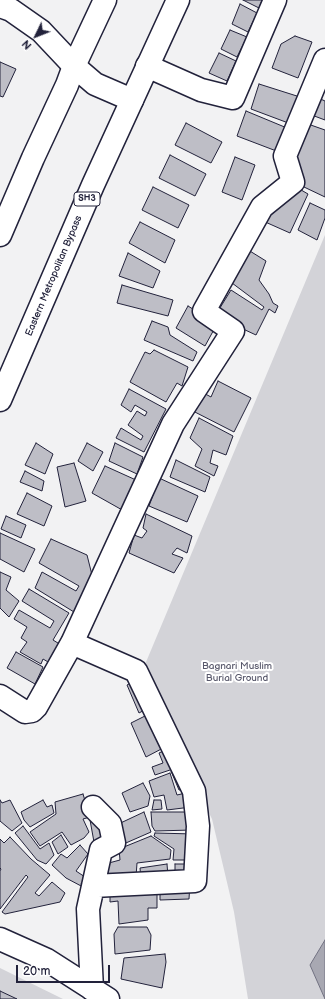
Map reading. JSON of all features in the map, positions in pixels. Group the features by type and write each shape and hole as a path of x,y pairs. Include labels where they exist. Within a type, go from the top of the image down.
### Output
{"main road":[{"path":"0,235 33,158 67,85 74,66 105,0"},
{"name":"Eastern Metropolitan Bypass","path":"0,400 93,186 178,0"},
{"path":"147,66 201,90 233,98 275,0"},
{"path":"0,6 11,10 41,31 74,66 96,84 132,100"},
{"path":"0,696 25,712 32,711 36,707 72,643 173,424 233,331 204,311 262,207 294,182 285,156 325,60"},
{"path":"72,643 136,671 194,791 198,826 195,881 93,886"},
{"path":"93,807 110,824 114,843 101,850 88,909 100,994"},
{"path":"0,939 47,960 100,994"}],"green space":[{"name":"Bagnari Muslim Burial Ground","path":"325,235 325,999 248,999 234,912 212,819 141,674"},
{"path":"0,968 63,999 0,999"}],"shaded area":[{"path":"325,940 325,999 310,965"}],"building":[{"path":"243,0 262,0 259,8"},
{"path":"240,4 257,13 248,32 232,24"},
{"path":"230,30 247,37 237,57 221,49"},
{"path":"295,36 312,42 298,78 272,68 281,44"},
{"path":"219,53 236,61 227,81 209,73"},
{"path":"0,62 16,69 3,97 0,96"},
{"path":"259,84 300,97 291,124 251,109"},
{"path":"316,97 325,101 325,120 309,114"},
{"path":"246,111 287,128 279,152 237,136"},
{"path":"186,123 222,142 211,163 175,145"},
{"path":"305,123 325,130 325,197 304,187 291,155"},
{"path":"170,155 206,174 195,196 159,178"},
{"path":"235,157 255,165 242,200 222,192"},
{"path":"153,187 189,205 178,228 142,210"},
{"path":"296,187 308,194 290,233 263,221"},
{"path":"310,203 325,210 325,218 317,240 298,230"},
{"path":"140,222 175,240 165,263 129,243"},
{"path":"245,248 266,261 259,280 269,294 273,303 278,306 275,313 269,309 256,335 215,316 231,290 262,310 264,307 228,280"},
{"path":"128,253 160,271 153,288 119,276"},
{"path":"122,285 173,300 168,316 117,303"},
{"path":"188,306 217,324 205,346 176,328"},
{"path":"152,321 168,327 170,335 197,352 193,361 144,340"},
{"path":"154,350 188,367 182,386 177,383 166,402 130,382 145,352 150,354"},
{"path":"218,381 251,398 234,432 189,409 198,390 211,397"},
{"path":"129,389 166,409 144,452 116,438 121,428 141,440 143,436 128,425 137,411 145,416 147,412 135,405 131,412 121,405"},
{"path":"199,418 233,436 226,455 213,450 210,463 218,466 214,476 195,466 202,449 190,438"},
{"path":"36,443 53,454 45,474 25,465"},
{"path":"87,443 103,452 93,471 78,461"},
{"path":"115,443 143,457 137,474 109,461"},
{"path":"176,460 210,477 205,492 170,477"},
{"path":"74,463 86,501 65,507 57,467"},
{"path":"105,466 136,480 124,511 92,493"},
{"path":"25,471 44,481 42,491 20,482"},
{"path":"159,478 198,496 187,522 149,506"},
{"path":"27,493 52,506 44,526 17,514"},
{"path":"146,514 192,536 187,553 177,548 172,554 183,558 174,573 129,553 134,535 142,538 147,531 143,528"},
{"path":"6,516 26,525 21,538 1,529"},
{"path":"0,533 35,549 24,572 0,559"},
{"path":"51,539 87,555 93,579 74,612 35,588 42,572 76,591 79,586 39,563"},
{"path":"0,572 11,577 6,590 19,601 9,617 0,608"},
{"path":"29,589 69,613 53,640 66,648 55,666 43,659 41,664 20,652 27,642 21,638 27,627 14,619 19,610 50,628 54,621 22,601"},
{"path":"16,652 43,667 35,684 7,668"},
{"path":"137,680 150,707 139,713 127,685"},
{"path":"151,713 167,746 146,757 131,723"},
{"path":"170,748 178,766 155,775 152,767 163,763 159,753"},
{"path":"179,768 184,790 179,790 171,771"},
{"path":"170,773 177,795 190,792 191,807 167,810 164,795 154,797 149,781"},
{"path":"143,783 150,796 148,806 130,812 122,793"},
{"path":"83,794 90,817 83,819 89,832 84,838 71,845 62,832 40,846 30,832 56,814 55,802"},
{"path":"0,800 2,803 10,800 22,823 12,831 0,821"},
{"path":"43,800 47,807 52,805 54,813 30,827 24,820 21,812"},
{"path":"154,800 161,800 162,809 152,810"},
{"path":"144,812 151,832 119,846 112,827"},
{"path":"151,812 193,812 192,830 155,831 152,826"},
{"path":"99,819 111,841 94,842 90,820"},
{"path":"23,826 40,849 49,843 54,855 46,864 37,860 15,833"},
{"path":"155,833 194,834 192,860 173,860 174,849 154,836"},
{"path":"61,835 68,847 58,854 52,842"},
{"path":"151,836 171,850 170,859 137,863 136,877 107,881 105,864 120,860 119,849"},
{"path":"10,837 31,859 50,875 35,893 39,896 52,882 65,893 60,902 5,914 2,912 28,877 26,875 0,909 0,839 4,843"},
{"path":"80,845 88,854 76,871 88,879 83,887 66,878 52,865 61,854 67,858"},
{"path":"167,864 168,876 141,880 140,868"},
{"path":"175,864 192,864 190,878 175,878"},
{"path":"190,882 189,899 160,900 160,885"},
{"path":"110,887 157,890 157,908 148,908 148,920 119,924 118,901 110,902"},
{"path":"118,927 147,927 151,935 150,950 115,954 114,934"},
{"path":"165,954 166,962 162,988 121,979 124,958"},
{"path":"0,991 17,999 0,999"}]}
